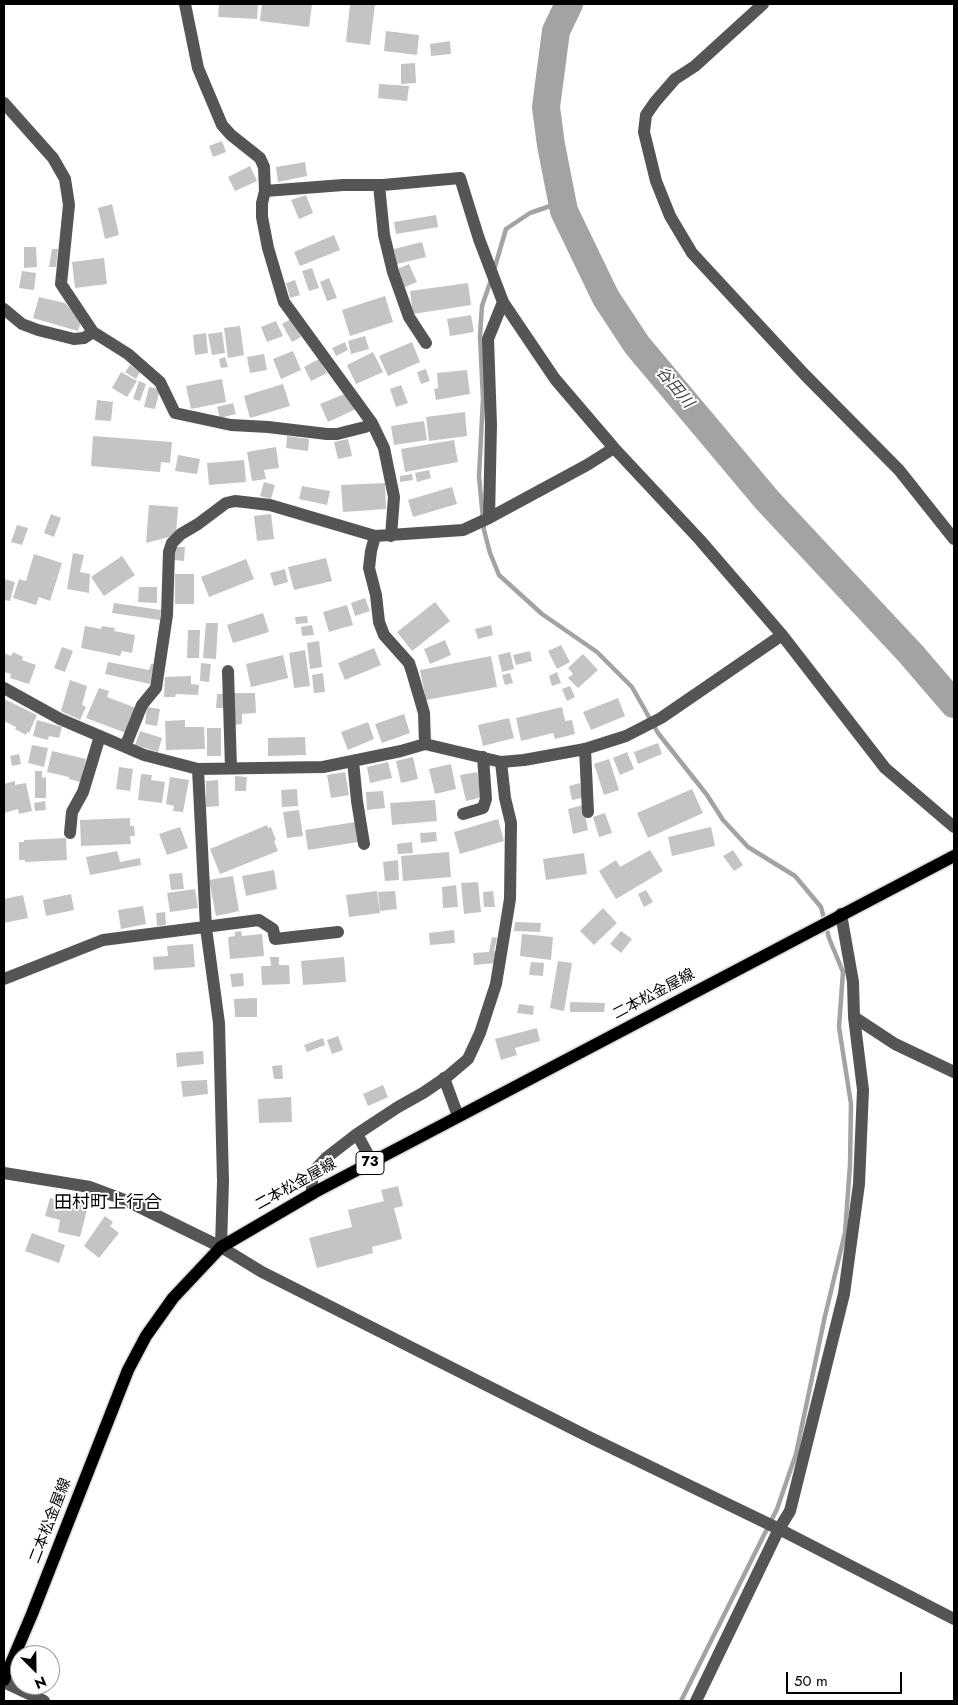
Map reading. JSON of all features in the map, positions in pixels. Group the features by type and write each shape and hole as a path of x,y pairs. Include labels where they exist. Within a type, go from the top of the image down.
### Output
{"main road":[{"name":"二本松金屋線","path":"4,1681 128,1370 146,1336 173,1298 221,1247 312,1194 458,1116 954,856"}],"street":[{"path":"185,4 198,68 222,125 260,158 264,167 265,191 262,202 262,217 268,248 284,302 372,422 384,448 394,497 391,536"},
{"path":"763,4 694,66 675,79 654,102 646,115 644,132 656,181 670,216 692,253 805,375 899,470 954,539"},
{"path":"4,103 53,158 64,179 69,205 61,284 93,332 128,354 160,382 175,414 231,425 327,434 337,434 365,428 372,422"},
{"path":"265,191 343,185 379,185 460,178 479,238 503,302 555,379 614,448 700,540 782,635 885,768 954,827"},
{"path":"379,185 384,235 393,272 409,317 426,343"},
{"path":"489,518 491,425 488,339 503,302"},
{"path":"4,309 22,324 51,334 74,339 84,338 93,332"},
{"path":"125,747 142,705 156,688 167,615 169,552 172,543 181,534 226,503 236,501 270,505 375,536 463,530 587,465 614,448"},
{"path":"375,536 369,568 380,622 384,635 409,663 424,713 425,744"},
{"path":"4,688 60,719 144,755 198,769 323,767 425,744 501,762 524,760 585,749 626,736 661,718 782,635"},
{"path":"228,670 231,768"},
{"path":"70,833 72,812 82,792 100,736"},
{"path":"585,749 588,812"},
{"path":"463,814 483,808 486,799 484,757"},
{"path":"353,761 364,844"},
{"path":"312,1194 312,1173 326,1158 357,1134 423,1093 468,1059 480,1033 496,984 510,899 511,824 505,798 501,762"},
{"path":"198,769 206,928 219,1023 223,1181 221,1247"},
{"path":"696,1701 779,1528 790,1511 844,1294 859,1184 863,1090 854,1018 853,982 841,914"},
{"path":"4,979 103,940 259,920 273,929 276,939 338,932"},
{"path":"854,1018 895,1044 954,1072"},
{"path":"444,1078 458,1116"},
{"path":"357,1134 372,1162"},
{"path":"4,1174 90,1187 125,1200 221,1247 262,1272 572,1428 779,1528 954,1619"},
{"path":"4,1681 44,1701"}],"building":[{"path":"219,4 258,4 257,19 218,17"},
{"path":"262,4 312,4 309,27 260,21"},
{"path":"350,4 375,4 370,45 346,42"},
{"path":"386,31 419,35 417,55 384,51"},
{"path":"450,41 451,54 431,56 430,44"},
{"path":"415,63 416,83 401,84 401,64"},
{"path":"379,84 409,86 407,101 378,98"},
{"path":"222,141 226,152 213,157 209,146"},
{"path":"305,162 307,176 278,182 276,167"},
{"path":"250,166 257,181 235,191 228,177"},
{"path":"306,195 313,213 299,219 291,200"},
{"path":"112,204 119,235 105,239 98,208"},
{"path":"436,215 438,227 396,234 394,222"},
{"path":"334,235 340,250 300,266 294,252"},
{"path":"422,242 426,257 397,264 394,249"},
{"path":"24,247 36,247 37,267 24,268"},
{"path":"52,249 58,249 56,267 49,267"},
{"path":"104,258 107,284 75,288 72,262"},
{"path":"409,264 417,282 403,288 395,270"},
{"path":"312,268 319,288 309,291 302,271"},
{"path":"22,271 36,273 34,290 19,288"},
{"path":"329,278 337,298 327,301 320,282"},
{"path":"295,280 300,295 290,298 286,283"},
{"path":"468,283 471,305 413,314 410,291"},
{"path":"385,296 393,322 350,336 342,310"},
{"path":"39,297 65,303 81,321 78,331 33,318"},
{"path":"471,315 474,332 450,336 447,319"},
{"path":"291,319 301,337 292,342 282,324"},
{"path":"276,321 283,336 267,342 261,327"},
{"path":"240,326 244,355 228,358 224,328"},
{"path":"222,332 225,353 212,355 208,334"},
{"path":"206,333 208,353 195,355 193,335"},
{"path":"365,336 369,349 351,354 348,341"},
{"path":"345,342 348,350 336,356 332,348"},
{"path":"412,342 420,362 388,376 379,356"},
{"path":"293,351 301,370 281,379 273,359"},
{"path":"373,352 383,372 356,384 347,365"},
{"path":"264,354 267,370 250,373 247,357"},
{"path":"225,357 228,367 221,368 219,359"},
{"path":"319,359 327,373 311,381 304,367"},
{"path":"130,365 140,372 136,379 125,372"},
{"path":"426,369 430,381 421,384 417,372"},
{"path":"467,370 470,394 436,400 434,389 438,388 437,373"},
{"path":"121,372 137,381 127,397 112,388"},
{"path":"222,379 226,402 191,409 186,386"},
{"path":"139,381 146,384 140,401 133,399"},
{"path":"283,384 290,406 250,418 244,396"},
{"path":"401,385 408,403 396,407 390,389"},
{"path":"149,387 160,389 155,409 144,407"},
{"path":"349,392 356,409 328,422 320,404"},
{"path":"97,400 113,402 111,421 95,420"},
{"path":"233,403 236,414 220,418 217,407"},
{"path":"465,412 467,436 429,441 426,417"},
{"path":"424,421 427,440 394,445 391,426"},
{"path":"93,436 172,442 170,463 161,462 160,472 91,466"},
{"path":"287,436 309,439 308,451 286,448"},
{"path":"348,439 352,456 338,459 334,442"},
{"path":"454,440 458,462 405,472 401,449"},
{"path":"276,447 279,468 264,470 266,479 252,481 247,452"},
{"path":"178,455 200,459 197,474 175,471"},
{"path":"244,460 246,482 209,485 207,463"},
{"path":"429,470 431,478 417,482 415,473"},
{"path":"412,474 413,480 400,482 400,476"},
{"path":"264,482 275,485 271,499 260,496"},
{"path":"385,483 386,509 343,512 341,485"},
{"path":"302,486 330,491 327,505 299,499"},
{"path":"452,487 457,504 413,517 408,500"},
{"path":"149,505 178,507 176,535 146,543"},
{"path":"51,514 61,518 54,537 44,533"},
{"path":"271,514 274,539 257,541 254,516"},
{"path":"17,525 28,528 22,545 11,542"},
{"path":"176,547 185,547 184,561 174,560"},
{"path":"73,553 84,555 80,572 90,574 89,593 67,589"},
{"path":"34,554 62,563 50,601 39,597 36,605 13,598 19,579 26,581"},
{"path":"122,556 135,575 104,596 91,577"},
{"path":"326,558 332,581 294,590 288,567"},
{"path":"246,559 254,579 209,597 201,577"},
{"path":"285,569 288,582 274,586 270,573"},
{"path":"175,574 194,574 194,604 175,604"},
{"path":"4,579 15,582 10,601 4,600"},
{"path":"139,587 157,587 157,603 138,602"},
{"path":"365,598 370,611 355,616 351,603"},
{"path":"435,602 450,621 412,651 397,632"},
{"path":"114,603 161,610 160,620 112,613"},
{"path":"347,605 353,625 329,632 323,612"},
{"path":"263,613 269,632 233,643 227,625"},
{"path":"307,616 308,623 296,624 295,617"},
{"path":"206,623 218,623 216,659 203,658"},
{"path":"312,625 314,635 302,636 301,627"},
{"path":"491,625 493,635 478,639 475,629"},
{"path":"85,626 101,629 102,626 115,628 114,631 135,635 132,653 122,651 120,656 81,648"},
{"path":"188,630 200,630 199,658 187,658"},
{"path":"445,640 451,655 430,664 424,649"},
{"path":"319,641 322,667 310,669 307,643"},
{"path":"561,645 570,662 557,669 548,651"},
{"path":"62,647 73,651 65,672 54,668"},
{"path":"374,648 381,665 345,680 338,663"},
{"path":"305,650 310,686 294,688 289,653"},
{"path":"530,651 532,661 516,665 513,655"},
{"path":"13,652 23,657 22,660 36,665 29,684 10,678 11,674 4,672 4,653 11,656"},
{"path":"510,652 514,669 502,672 498,655"},
{"path":"583,654 598,670 578,688 568,678 573,674 568,668"},
{"path":"283,655 288,678 251,687 246,664"},
{"path":"491,656 497,687 426,700 420,670"},
{"path":"108,662 149,670 151,664 154,664 150,684 105,674"},
{"path":"201,663 211,664 209,682 200,681"},
{"path":"557,672 561,683 552,686 549,676"},
{"path":"323,673 325,692 314,693 312,675"},
{"path":"510,673 513,683 505,685 502,675"},
{"path":"191,676 191,684 199,685 198,695 176,694 175,697 164,697 165,677"},
{"path":"70,680 87,686 82,705 86,707 80,720 61,711"},
{"path":"570,686 575,697 567,701 562,689"},
{"path":"99,688 109,691 107,697 136,708 126,733 86,718"},
{"path":"234,693 255,693 256,713 242,714 242,724 235,725"},
{"path":"217,694 223,694 223,708 216,708"},
{"path":"618,698 625,716 591,730 583,712"},
{"path":"4,699 37,715 29,733 27,732 26,735 4,721"},
{"path":"147,707 160,709 157,726 145,724"},
{"path":"562,707 565,721 572,720 575,734 555,739 553,733 521,741 516,718"},
{"path":"404,714 410,733 382,743 375,724"},
{"path":"509,718 514,738 483,746 478,725"},
{"path":"37,720 62,727 59,738 49,736 48,740 33,736"},
{"path":"185,720 185,727 204,727 205,749 166,750 165,721"},
{"path":"368,722 374,739 348,750 341,732"},
{"path":"207,728 221,728 221,756 207,756"},
{"path":"140,731 162,738 158,752 135,745"},
{"path":"305,737 306,755 268,756 268,738"},
{"path":"658,743 662,754 638,764 634,752"},
{"path":"32,745 48,748 44,767 28,763"},
{"path":"52,751 86,759 80,782 69,779 69,777 47,772"},
{"path":"627,752 634,769 620,775 613,758"},
{"path":"19,754 21,764 12,766 10,756"},
{"path":"413,757 418,779 401,783 396,761"},
{"path":"609,759 619,790 604,795 594,764"},
{"path":"388,762 392,778 370,783 367,767"},
{"path":"451,764 456,789 435,794 429,769"},
{"path":"119,767 133,769 130,791 116,789"},
{"path":"35,771 42,771 42,778 46,777 46,798 35,798"},
{"path":"345,772 349,795 331,798 327,775"},
{"path":"477,772 483,797 466,801 460,775"},
{"path":"141,774 152,775 151,780 165,782 162,803 138,800"},
{"path":"235,776 247,777 246,791 235,791"},
{"path":"170,777 189,780 183,812 173,811 174,806 166,804"},
{"path":"218,780 219,806 206,807 206,781"},
{"path":"15,781 15,785 26,783 32,811 19,814 18,809 4,813 4,784"},
{"path":"580,783 582,798 572,800 569,786"},
{"path":"297,789 298,806 282,807 281,790"},
{"path":"692,789 703,813 648,838 637,813"},
{"path":"383,791 385,808 367,810 366,792"},
{"path":"435,800 437,821 392,825 390,803"},
{"path":"45,801 46,810 35,811 34,803"},
{"path":"583,805 588,830 573,834 568,809"},
{"path":"299,810 303,836 287,838 283,812"},
{"path":"605,813 612,833 599,837 593,817"},
{"path":"130,818 130,826 134,826 135,836 130,836 131,844 81,846 80,820"},
{"path":"498,819 504,841 460,854 454,832"},
{"path":"355,822 358,842 308,850 305,830"},
{"path":"267,825 268,828 271,827 278,851 220,874 210,849"},
{"path":"180,827 188,848 167,855 159,834"},
{"path":"711,827 715,846 672,856 668,837"},
{"path":"436,832 437,841 421,843 420,833"},
{"path":"66,838 67,860 25,862 25,860 19,860 19,842 24,842 24,840"},
{"path":"412,842 413,853 398,854 397,844"},
{"path":"650,850 663,871 616,899 599,871 616,860 620,867"},
{"path":"733,850 743,865 734,871 723,856"},
{"path":"117,851 120,862 140,858 141,865 90,875 86,857"},
{"path":"449,852 451,877 403,881 401,856"},
{"path":"584,853 587,874 546,880 543,859"},
{"path":"398,860 399,880 385,881 383,862"},
{"path":"274,870 277,889 246,896 242,876"},
{"path":"182,873 184,889 171,890 169,874"},
{"path":"233,876 239,911 216,916 209,880"},
{"path":"478,882 481,912 464,914 461,883"},
{"path":"456,885 458,907 443,908 442,887"},
{"path":"195,889 198,908 170,912 167,893"},
{"path":"646,890 653,902 644,907 638,894"},
{"path":"377,891 380,913 349,917 346,895"},
{"path":"395,891 397,909 380,911 378,892"},
{"path":"493,891 495,907 484,907 483,892"},
{"path":"71,894 74,910 46,916 43,900"},
{"path":"23,895 28,918 4,923 4,899"},
{"path":"143,906 146,924 121,929 118,910"},
{"path":"603,908 617,923 594,945 580,931"},
{"path":"165,912 166,925 157,926 156,913"},
{"path":"515,922 541,923 540,932 514,931"},
{"path":"454,930 455,943 430,945 429,933"},
{"path":"241,931 242,936 262,934 264,956 230,959 228,937 235,936 235,932"},
{"path":"621,931 632,939 621,953 610,944"},
{"path":"522,934 553,937 551,960 520,956"},
{"path":"492,937 497,938 494,951 496,951 497,963 474,965 473,953 489,952"},
{"path":"193,944 195,967 154,970 153,957 168,956 167,946"},
{"path":"270,957 279,957 279,965 289,965 290,984 262,985 261,966 271,966"},
{"path":"344,957 346,982 303,985 301,961"},
{"path":"558,961 572,963 564,1011 550,1008"},
{"path":"531,962 544,963 543,976 529,975"},
{"path":"243,973 244,986 232,987 230,974"},
{"path":"257,998 257,1017 235,1017 234,999"},
{"path":"570,1002 605,1003 604,1012 570,1012"},
{"path":"519,1004 534,1006 533,1015 517,1013"},
{"path":"537,1028 540,1041 515,1048 517,1055 501,1060 495,1039"},
{"path":"338,1036 343,1050 332,1054 327,1040"},
{"path":"323,1038 325,1045 307,1052 304,1045"},
{"path":"203,1051 204,1064 177,1067 176,1053"},
{"path":"282,1065 283,1079 274,1079 272,1066"},
{"path":"207,1080 208,1094 183,1097 181,1081"},
{"path":"383,1085 388,1097 368,1106 363,1094"},
{"path":"291,1097 292,1122 259,1123 258,1099"},
{"path":"398,1186 403,1206 394,1208 402,1239 372,1247 373,1253 317,1268 309,1238 352,1227 348,1210 384,1201 381,1190"},
{"path":"50,1198 88,1206 80,1237 58,1232 60,1220 45,1216"},
{"path":"105,1216 113,1222 110,1226 119,1233 99,1258 84,1246"},
{"path":"32,1233 65,1245 59,1263 25,1251"}],"waterway":[{"name":"谷田川","path":"569,4 556,31 546,107 551,145 564,211 606,298 637,345 767,500 911,654 954,704"},
{"path":"494,270 506,229 530,213 562,202"},
{"path":"491,280 482,306 480,336 483,399 479,476 484,530 490,553 499,575 542,614 597,652 632,687 658,733 707,795 723,820 748,847 795,876 821,907 829,938 843,972 839,1027 851,1104 850,1165 845,1233 825,1316 796,1454 777,1509 681,1701"}],"district":[{"name":"田村町上行合","path":"108,1204"}]}
